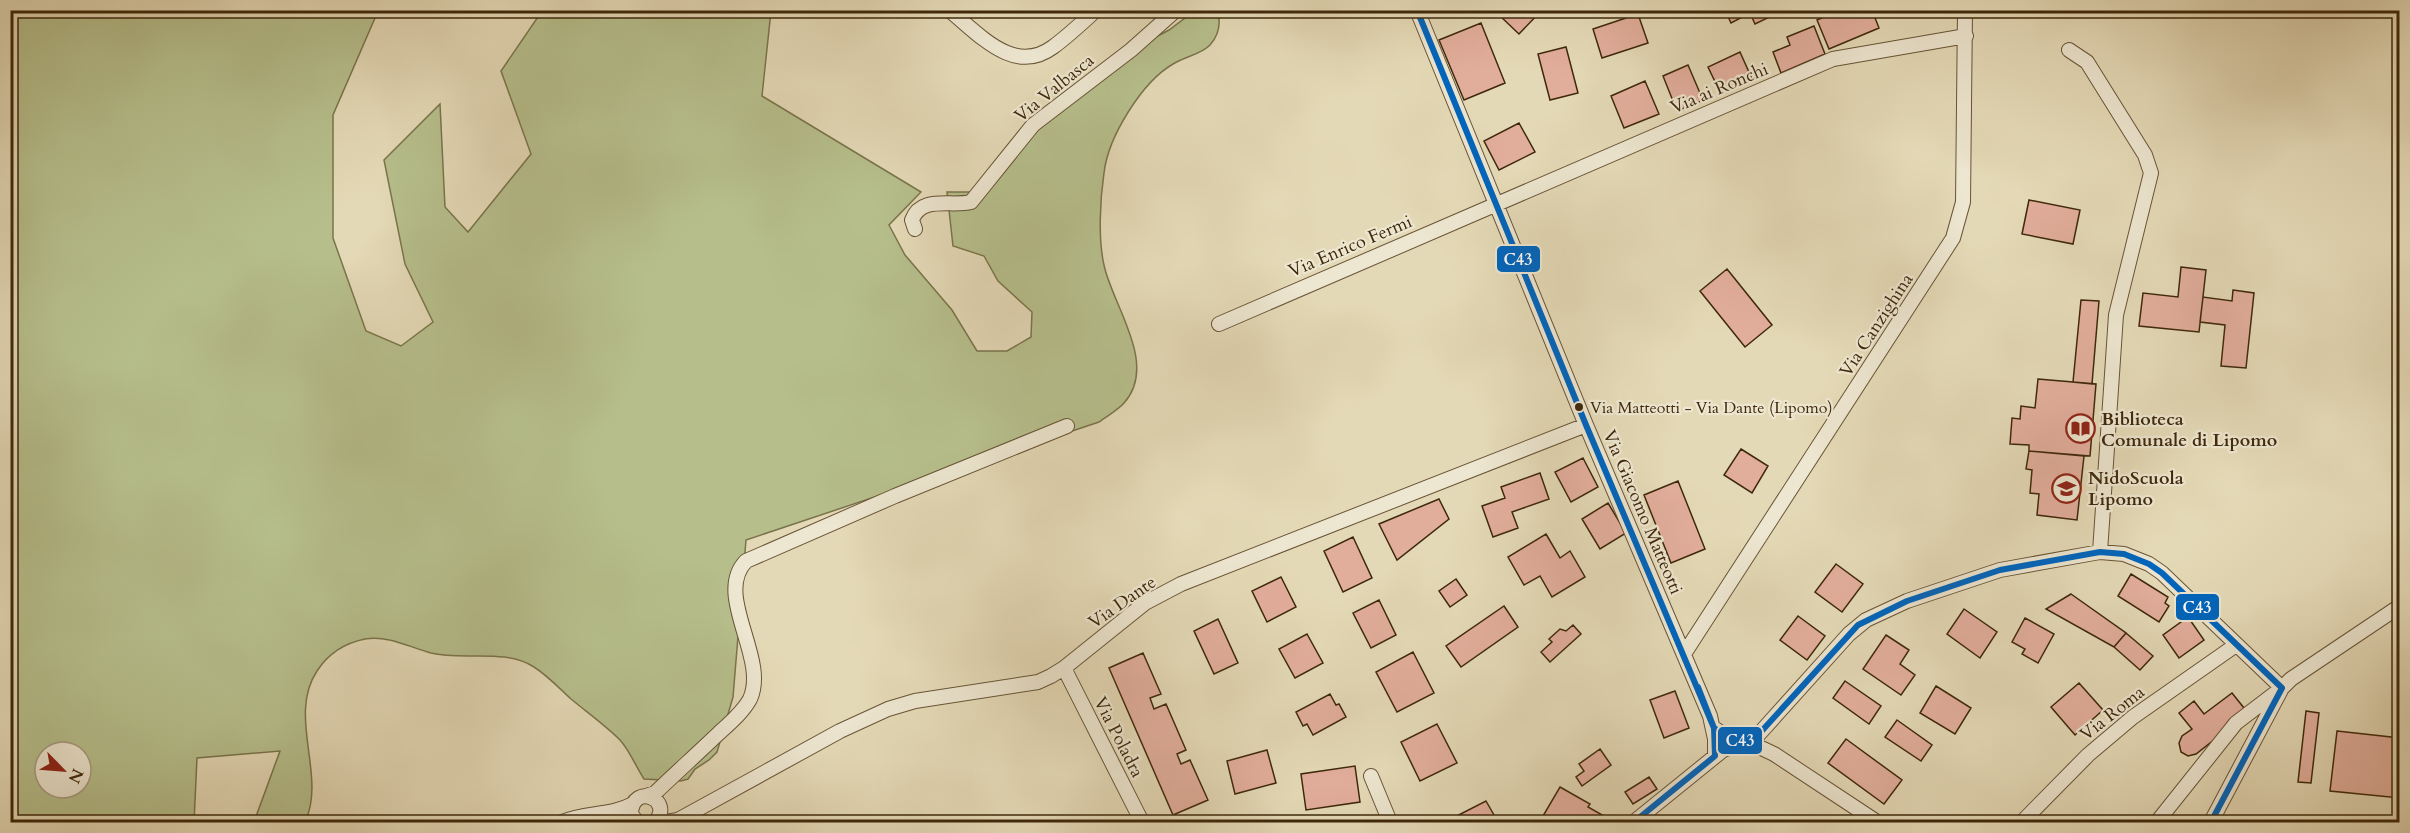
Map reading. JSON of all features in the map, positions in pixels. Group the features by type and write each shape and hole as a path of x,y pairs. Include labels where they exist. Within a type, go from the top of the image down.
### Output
{"street":[{"path":"949,10 1002,52 1025,58 1039,55 1052,48 1096,10"},
{"name":"Via Valbasca","path":"915,229 912,220 920,208 929,204 971,202 1033,125 1131,50 1176,10"},
{"name":"Via Giacomo Matteotti","path":"1417,10 1586,424 1714,728 1715,756"},
{"name":"Via Canzighina","path":"1684,654 1953,238 1963,202 1965,10"},
{"name":"Via ai Ronchi","path":"1496,203 1833,59 1966,36"},
{"path":"2069,50 2087,62 2145,154 2151,173 2116,315 2100,552"},
{"name":"Via Enrico Fermi","path":"1219,324 1496,203"},
{"name":"Via Dante","path":"666,822 678,820 840,731 888,709 915,702 1038,682 1064,668 1146,603 1181,584 1586,424"},
{"path":"562,822 583,815 622,809 641,797 655,793 737,716 750,698 755,670 739,614 736,583 739,571 746,561 895,496 1067,426"},
{"path":"1634,822 1715,756 1731,746 1750,741 1759,734 1849,634 1866,620 1907,601 2000,570 2100,552 2124,554 2149,564 2162,573 2282,688"},
{"path":"2157,822 2236,723 2282,688 2290,679 2400,606"},
{"name":"Via Roma","path":"2022,822 2088,755 2133,717 2236,645"},
{"name":"Via Poladra","path":"1064,668 1142,822"},
{"path":"2211,822 2282,688"},
{"path":"1714,728 1728,738 1757,746 1774,754 1877,822"},
{"path":"1371,776 1390,822"},
{"path":"655,822 660,817 665,783"},
{"path":"646,796 676,813 688,813"},
{"path":"633,804 631,814 636,822"},
{"path":"602,813 636,822"}],"green space":[{"path":"10,11 378,11 333,115 333,238 366,331 401,346 433,322 405,264 384,160 440,104 445,207 468,232 531,154 501,71 542,11 771,11 762,96 921,192 889,225 905,255 952,310 977,351 1007,351 1031,337 1032,312 998,281 984,256 953,246 947,192 983,192 1026,135 1152,39 1169,30 1193,12 1218,12 1218,30 1213,41 1202,51 1161,72 1150,84 1119,127 1107,159 1101,207 1102,255 1109,281 1130,334 1137,371 1134,388 1124,403 1099,422 746,540 733,697 717,752 695,769 688,779 681,781 644,779 620,740 544,674 522,661 497,656 457,656 431,653 390,640 374,638 351,643 332,654 317,671 309,689 306,726 312,785 311,804 305,822 254,822 280,751 197,758 194,822 11,822"}],"building":[{"path":"1503,10 1538,10 1540,12 1519,34 1499,15"},
{"path":"1725,10 1782,11 1755,24 1750,13 1731,23"},
{"path":"1840,10 1872,10 1879,28 1829,49 1817,20"},
{"path":"1638,14 1648,43 1602,58 1593,29"},
{"path":"1481,23 1505,83 1464,100 1439,40"},
{"path":"1814,26 1825,54 1781,73 1773,52 1790,45 1787,37"},
{"path":"1566,47 1578,93 1550,100 1538,54"},
{"path":"1740,52 1752,79 1721,94 1708,67"},
{"path":"1688,65 1703,100 1677,111 1663,76"},
{"path":"1645,81 1659,114 1624,128 1611,96"},
{"path":"1519,123 1535,152 1499,170 1484,141"},
{"path":"2029,200 2080,210 2073,244 2022,234"},
{"path":"2181,267 2206,270 2199,332 2139,326 2143,293 2178,297"},
{"path":"1727,269 1772,325 1745,347 1700,291"},
{"path":"2233,290 2254,293 2246,368 2221,366 2225,325 2200,322 2203,297 2232,301"},
{"path":"2081,300 2099,301 2092,384 2073,382"},
{"path":"2038,379 2096,384 2090,456 2029,451 2029,445 2010,444 2012,418 2020,419 2021,406 2035,408"},
{"path":"1741,449 1768,466 1752,493 1724,475"},
{"path":"2029,451 2084,456 2077,520 2037,515 2039,494 2030,493 2032,470 2026,469"},
{"path":"1583,458 1598,487 1571,502 1555,472"},
{"path":"1540,473 1549,499 1512,512 1518,528 1493,537 1482,506 1505,498 1501,487"},
{"path":"1678,481 1705,549 1671,563 1644,495"},
{"path":"1439,499 1449,519 1397,560 1379,524"},
{"path":"1608,503 1626,533 1600,549 1582,519"},
{"path":"1546,534 1560,558 1570,551 1585,577 1552,597 1540,576 1524,585 1508,557"},
{"path":"1353,537 1372,578 1343,592 1324,551"},
{"path":"1836,564 1863,584 1842,612 1815,592"},
{"path":"2131,574 2168,597 2165,603 2169,606 2159,622 2118,596"},
{"path":"1281,577 1296,607 1267,622 1252,591"},
{"path":"1456,579 1467,595 1450,607 1439,591"},
{"path":"2071,594 2126,633 2114,647 2046,609"},
{"path":"1379,600 1396,635 1371,648 1353,613"},
{"path":"1504,606 1518,627 1461,667 1446,646"},
{"path":"1964,609 1997,632 1980,658 1947,634"},
{"path":"1798,616 1825,636 1807,660 1780,640"},
{"path":"2188,617 2204,640 2179,658 2163,635"},
{"path":"2025,618 2054,634 2038,663 2022,654 2025,649 2012,642"},
{"path":"1218,619 1238,663 1214,674 1194,631"},
{"path":"1573,625 1581,634 1550,662 1541,652 1552,642 1549,639 1560,629 1566,631"},
{"path":"2126,633 2153,656 2140,670 2114,647"},
{"path":"1307,634 1323,663 1295,678 1279,649"},
{"path":"1886,635 1909,650 1900,664 1915,675 1901,695 1863,669"},
{"path":"1413,652 1434,693 1397,712 1376,672"},
{"path":"1143,653 1161,694 1150,698 1154,709 1166,704 1186,750 1177,754 1181,764 1190,760 1208,800 1173,815 1109,668"},
{"path":"1845,681 1881,706 1869,724 1833,698"},
{"path":"2079,683 2103,710 2075,735 2051,707"},
{"path":"1936,686 1971,708 1955,734 1920,713"},
{"path":"1675,691 1689,728 1664,738 1650,700"},
{"path":"2232,693 2248,713 2196,754 2188,756 2181,752 2179,743 2182,736 2192,729 2179,713 2194,701 2204,714"},
{"path":"1330,694 1346,717 1313,735 1307,724 1303,726 1296,712"},
{"path":"2306,711 2319,713 2311,783 2298,782"},
{"path":"1897,720 1932,745 1921,761 1885,737"},
{"path":"1437,724 1457,763 1420,781 1401,742"},
{"path":"2337,731 2400,738 2400,798 2330,791"},
{"path":"1846,739 1902,780 1884,804 1828,763"},
{"path":"1600,749 1611,765 1582,786 1576,777 1584,771 1579,764"},
{"path":"1267,750 1276,783 1235,794 1227,761"},
{"path":"1355,766 1360,802 1306,810 1301,774"},
{"path":"1649,777 1657,789 1633,804 1625,792"},
{"path":"1560,787 1590,804 1588,807 1604,816 1600,822 1555,822 1543,816"},
{"path":"1486,801 1498,822 1445,822"}],"transit line":[{"name":"C43","path":"1417,10 1586,425 1714,728 1736,740 1753,738 1858,625 1907,601 2000,570 2100,552 2124,554 2149,564 2162,573 2282,688 2211,822"},
{"name":"C43","path":"1634,822 1715,756 1714,728 1698,687"}],"place":[{"name":"Via Matteotti - Via Dante (Lipomo)","path":"1579,407"},
{"name":"Biblioteca Comunale di Lipomo","path":"2080,429"},
{"name":"NidoScuola Lipomo","path":"2067,488"}]}
